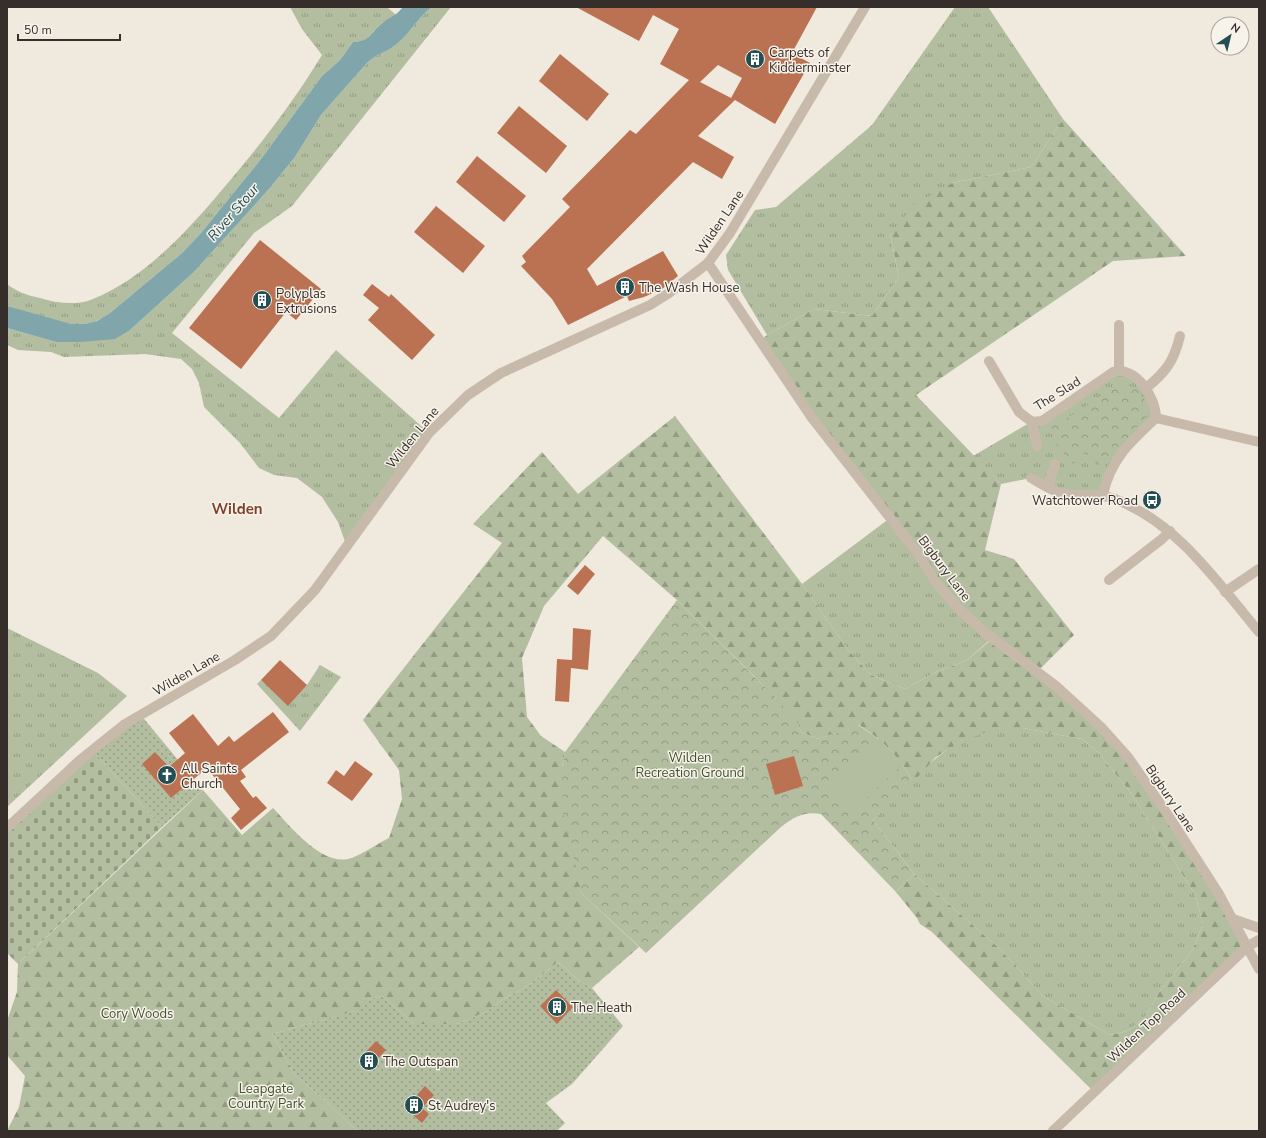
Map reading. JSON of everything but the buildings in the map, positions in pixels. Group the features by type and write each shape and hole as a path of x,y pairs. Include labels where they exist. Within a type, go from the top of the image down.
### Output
{"street":[{"name":"Wilden Lane","path":"7,828 79,761 125,724 235,660 271,636 315,590 429,433 468,395 501,373 650,305 687,281 708,263 730,233 865,7"},
{"name":"Bigbury Lane","path":"708,263 812,418 912,546 935,581 974,624 1056,686 1115,742 1139,772 1219,894 1259,969"},
{"path":"1103,495 1107,477 1114,464 1134,438 1156,418 1156,407 1146,388 1131,374 1118,370 1119,325"},
{"path":"1146,388 1159,378 1169,367 1176,355 1180,336"},
{"name":"The Slad","path":"989,361 1019,412 1032,422 1042,421 1118,370"},
{"path":"1156,418 1259,442"},
{"path":"1032,422 1038,446"},
{"path":"1048,487 1055,464"},
{"path":"1031,478 1059,493 1103,495 1134,508 1170,530 1188,547 1259,632"},
{"path":"1109,580 1162,539 1170,530"},
{"path":"1225,592 1259,569"},
{"path":"1233,919 1259,928"},
{"name":"Wilden Top Road","path":"1053,1131 1248,946 1259,940"}],"green space":[{"path":"290,7 387,7 396,15 378,26 368,38 353,42 340,60 322,76 261,159 201,233 182,253 110,313 92,323 77,324 46,319 7,306 7,284 22,293 53,301 73,303 93,299 113,290 132,278 167,249 183,233 240,169 265,137 289,105 322,55 302,29"},
{"path":"432,7 451,7 292,206 254,233 172,333 279,418 336,350 429,433 347,547 338,522 322,497 297,478 274,475 259,468 240,443 204,407 199,383 192,369 181,359 145,354 64,357 51,352 18,350 7,345 7,328 56,342 81,342 130,330 194,272 269,189 295,157 321,115 367,63 374,57 398,43"},
{"path":"955,7 988,7 1063,119 1031,167 952,183 890,234 899,277 872,316 814,309 767,335 728,270 726,255 755,210 776,207 872,125"},
{"path":"1063,119 1186,256 1113,261 916,395 1001,484 985,550 1014,559 1074,635 1037,672 1115,742 1248,946 1091,1089 932,932 920,924 896,892 914,874 999,948 1044,997 1110,1035 1127,1031 1144,1019 1160,991 1192,951 1203,924 1195,894 1131,793 1099,753 1082,739 1023,728 995,729 962,741 936,757 913,782 890,750 859,725 818,739 801,732 798,724 759,681 677,600 603,536 544,606 522,658 527,717 541,736 565,752 562,767 582,894 639,947 592,988 578,980 558,962 526,987 505,998 486,1012 457,1024 414,1024 382,996 370,999 360,1010 272,1034 295,1075 327,1102 357,1131 7,1131 19,1107 25,1076 7,1055 7,1021 17,992 18,964 203,790 242,835 273,808 297,834 317,850 327,856 338,859 352,858 389,838 402,799 399,770 363,720 502,543 473,524 542,452 578,494 675,416 802,584 848,650 871,675 905,689 936,672 966,661 992,639 958,608 760,341 767,335 814,309 872,316 899,277 890,234 914,205 952,183 1031,167"},
{"path":"1119,370 1146,388 1156,418 1134,438 1103,495 1059,493 1031,478 1001,484 973,456"},
{"path":"1115,385 1136,387 1152,411 1103,465 1098,467 1092,456 1082,453 1073,464 1056,443 1052,433 1052,427 1091,403"},
{"path":"890,518 992,638 966,661 936,672 905,689 871,675 848,650 802,584"},
{"name":"Wilden Recreation Ground","path":"677,600 778,700 798,724 801,732 818,739 858,725 883,743 908,773 913,782 873,820 914,874 896,892 821,814 809,813 790,820 781,827 646,953 582,894 563,812 562,767 565,752"},
{"path":"7,628 98,673 127,696 7,807"},
{"path":"320,665 341,677 300,731 257,684 261,680 288,705 307,685"},
{"path":"140,714 203,790 162,827 92,750"},
{"path":"1023,728 1082,739 1099,753 1131,793 1195,894 1203,924 1192,951 1160,991 1144,1019 1127,1031 1110,1035 1044,997 999,948 914,874 873,820 928,765 959,742 977,734 995,729"},
{"path":"879,738 903,764 852,812 827,786"},
{"path":"92,750 162,827 18,964 7,953 7,828"},
{"path":"558,962 578,980 592,988 623,1026 572,1084 546,1103 565,1123 557,1131 357,1131 327,1102 295,1075 272,1034 359,1010 370,999 382,996 414,1024 457,1024 486,1012 505,998 526,987"}],"water":[{"name":"River Stour","path":"403,7 432,7 398,43 374,57 367,63 321,115 295,157 269,189 194,272 130,330 115,339 81,342 56,342 7,328 7,306 71,324 85,324 97,321 110,313 182,253 201,233 261,159 322,76 340,60 353,42 367,39 381,24"}],"place":[{"name":"Carpets of Kidderminster","path":"755,59"},
{"name":"The Wash House","path":"625,287"},
{"name":"Polyplas Extrusions","path":"262,300"},
{"name":"Watchtower Road","path":"1152,500"},
{"name":"All Saints Church","path":"167,775"},
{"name":"The Heath","path":"557,1007"},
{"name":"The Outspan","path":"369,1061"},
{"name":"St Audrey's","path":"414,1105"}],"district":[{"name":"Wilden","path":"237,509"}],"park label":[{"name":"Cory Woods","path":"137,1013"},
{"name":"Leapgate Country Park","path":"266,1096"}]}
